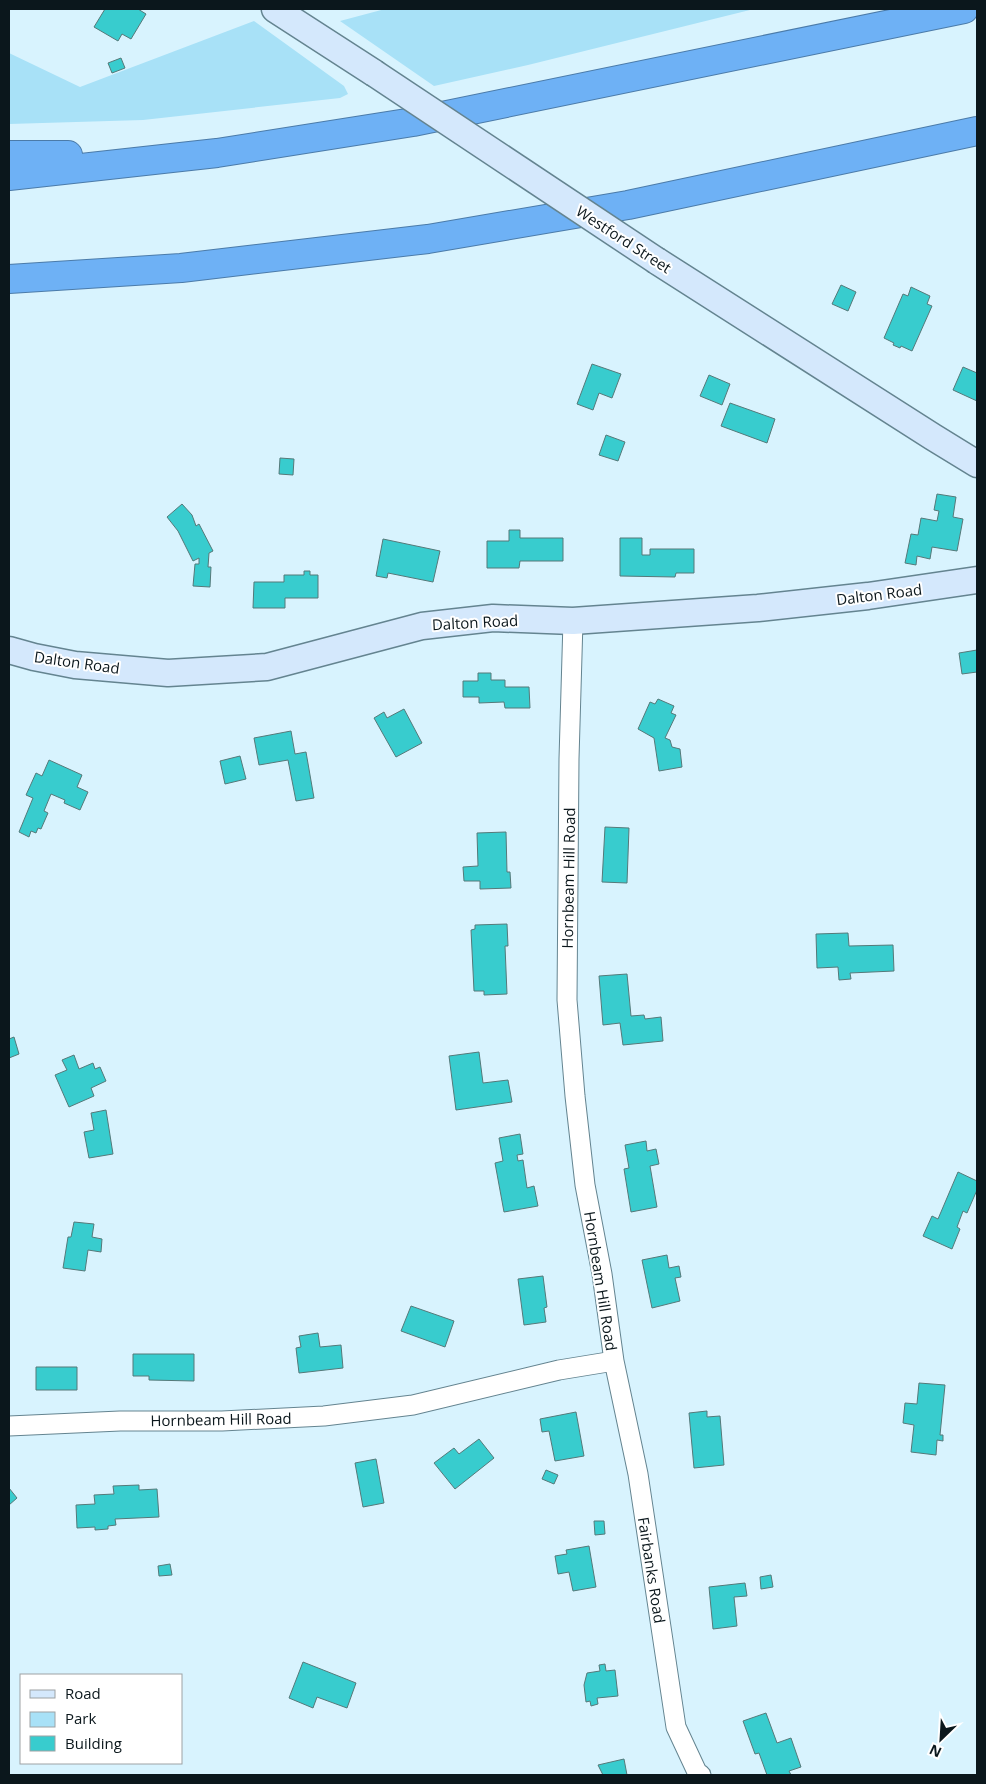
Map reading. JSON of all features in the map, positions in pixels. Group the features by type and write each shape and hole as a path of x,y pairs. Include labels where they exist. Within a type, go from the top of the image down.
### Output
{"highway":[{"path":"9,176 217,153 413,122 964,9"},
{"path":"9,294 181,268 428,239 628,205 977,131"},
{"path":"9,155 217,153"},
{"path":"9,279 181,268"}],"street":[{"name":"Westford Street","path":"275,9 657,261 977,464"},
{"name":"Dalton Road","path":"9,650 75,665 177,672 267,667 422,626 493,618 573,621 768,607 868,596 977,580"},
{"name":"Hornbeam Hill Road","path":"9,1426 120,1421 222,1421 324,1416 413,1405 559,1370 614,1361 574,1096 567,1000 573,621"},
{"name":"Fairbanks Road","path":"614,1361 638,1474 676,1727 701,1775"}],"green space":[{"path":"385,9 754,9 528,65 434,86 340,21"},
{"path":"254,21 344,86 348,94 340,98 143,120 9,124 9,53 80,87"}],"building":[{"path":"105,9 138,9 146,14 131,39 122,34 118,41 94,27"},
{"path":"121,58 125,68 112,73 108,63"},
{"path":"841,285 856,292 848,311 832,304"},
{"path":"911,287 930,296 927,304 932,306 912,351 893,345 894,343 884,338 903,294 908,296"},
{"path":"592,364 621,374 612,398 599,393 593,410 577,404"},
{"path":"963,367 977,373 977,401 953,390"},
{"path":"709,375 730,384 722,405 700,396"},
{"path":"730,403 775,419 767,443 721,426"},
{"path":"606,435 625,442 618,461 599,455"},
{"path":"280,458 294,459 293,475 279,474"},
{"path":"937,494 956,497 953,517 963,519 957,551 932,547 930,559 917,556 916,565 905,563 911,534 918,535 921,518 937,521 939,511 934,510"},
{"path":"182,504 192,515 196,526 199,524 213,551 209,553 208,567 211,567 210,587 193,586 195,564 199,564 199,558 193,561 178,531 167,517"},
{"path":"509,530 520,530 520,538 563,538 563,561 520,561 519,568 487,568 487,541 509,541"},
{"path":"620,538 642,538 642,555 650,555 650,549 694,549 694,573 676,573 675,577 620,576"},
{"path":"383,539 440,551 433,582 388,573 387,578 376,576"},
{"path":"304,571 310,571 310,575 318,575 318,598 285,598 285,608 253,608 254,582 284,582 284,575 304,575"},
{"path":"977,650 977,672 962,674 959,653"},
{"path":"478,673 491,673 491,680 505,680 505,687 529,687 530,708 505,708 504,702 479,703 479,697 463,697 463,681 478,681"},
{"path":"658,699 674,706 671,713 676,715 665,738 670,740 672,747 680,749 682,767 659,771 654,738 638,729 650,702 655,704"},
{"path":"404,709 422,743 396,757 374,718 384,712 387,718"},
{"path":"291,731 295,754 306,752 314,798 296,801 288,760 259,765 254,738"},
{"path":"240,756 246,779 225,784 220,761"},
{"path":"49,760 82,775 77,787 88,792 80,810 64,803 65,800 51,794 44,811 48,813 41,829 38,828 36,833 31,831 29,837 19,832 33,798 26,795 36,773 42,776"},
{"path":"605,827 629,828 627,883 602,882"},
{"path":"506,832 507,872 510,872 511,888 480,889 480,881 464,881 463,867 478,866 477,833"},
{"path":"507,924 508,946 505,946 507,994 484,995 484,991 474,991 471,930 475,929 475,925"},
{"path":"848,933 849,946 893,945 894,971 850,973 851,979 839,980 838,967 817,968 816,934"},
{"path":"627,974 631,1016 644,1015 645,1019 661,1017 663,1041 623,1045 620,1023 603,1025 599,976"},
{"path":"14,1037 19,1054 9,1058 9,1039"},
{"path":"479,1052 483,1083 508,1080 512,1102 456,1110 449,1056"},
{"path":"74,1055 79,1069 93,1063 95,1069 100,1067 106,1081 91,1088 94,1096 69,1107 55,1075 67,1070 62,1060"},
{"path":"106,1110 113,1154 89,1158 84,1132 94,1130 91,1113"},
{"path":"520,1134 523,1154 517,1155 518,1161 523,1160 527,1188 534,1186 538,1206 504,1212 495,1163 503,1161 499,1138"},
{"path":"646,1141 647,1151 656,1149 659,1164 650,1166 657,1207 631,1212 624,1169 629,1168 625,1145"},
{"path":"958,1172 977,1181 977,1190 967,1213 963,1211 957,1227 960,1229 952,1249 923,1236 932,1216 938,1219"},
{"path":"74,1222 94,1224 92,1237 102,1239 101,1252 88,1250 85,1271 63,1268 68,1237 71,1237"},
{"path":"667,1255 669,1268 679,1266 681,1277 675,1278 680,1301 652,1308 642,1260"},
{"path":"543,1276 547,1307 544,1308 546,1322 524,1325 518,1279"},
{"path":"411,1306 454,1321 445,1347 401,1331"},
{"path":"318,1333 320,1347 341,1345 343,1368 299,1373 296,1348 301,1347 299,1336"},
{"path":"133,1354 194,1354 194,1381 149,1380 149,1376 133,1376"},
{"path":"36,1367 77,1367 77,1390 36,1390"},
{"path":"919,1383 945,1385 940,1435 943,1435 943,1441 937,1440 936,1455 911,1452 914,1425 903,1423 905,1403 917,1404"},
{"path":"707,1411 707,1417 720,1416 724,1465 694,1468 689,1413"},
{"path":"576,1412 584,1456 555,1461 549,1431 542,1432 540,1419"},
{"path":"479,1439 494,1458 455,1489 434,1463 454,1448 459,1454"},
{"path":"376,1459 384,1503 363,1507 355,1463"},
{"path":"546,1470 558,1475 554,1484 542,1479"},
{"path":"139,1485 139,1490 157,1489 159,1517 115,1519 116,1525 108,1526 108,1529 95,1530 95,1527 77,1528 76,1505 95,1504 94,1495 114,1494 113,1486"},
{"path":"9,1488 17,1498 9,1505"},
{"path":"594,1521 604,1521 605,1534 595,1535"},
{"path":"589,1546 596,1587 573,1591 569,1572 558,1574 555,1556 567,1554 566,1550"},
{"path":"170,1564 172,1575 159,1576 158,1566"},
{"path":"771,1575 773,1587 761,1589 760,1577"},
{"path":"745,1583 747,1596 734,1597 737,1626 713,1629 709,1587"},
{"path":"303,1662 356,1683 347,1708 317,1697 313,1708 289,1698"},
{"path":"605,1664 606,1671 615,1670 618,1696 597,1698 598,1704 591,1706 590,1701 586,1702 584,1685 587,1673 600,1671 599,1665"},
{"path":"766,1713 777,1743 791,1738 801,1767 789,1771 791,1775 767,1775 759,1753 755,1754 743,1721"},
{"path":"624,1759 627,1775 603,1775 598,1765"}]}
